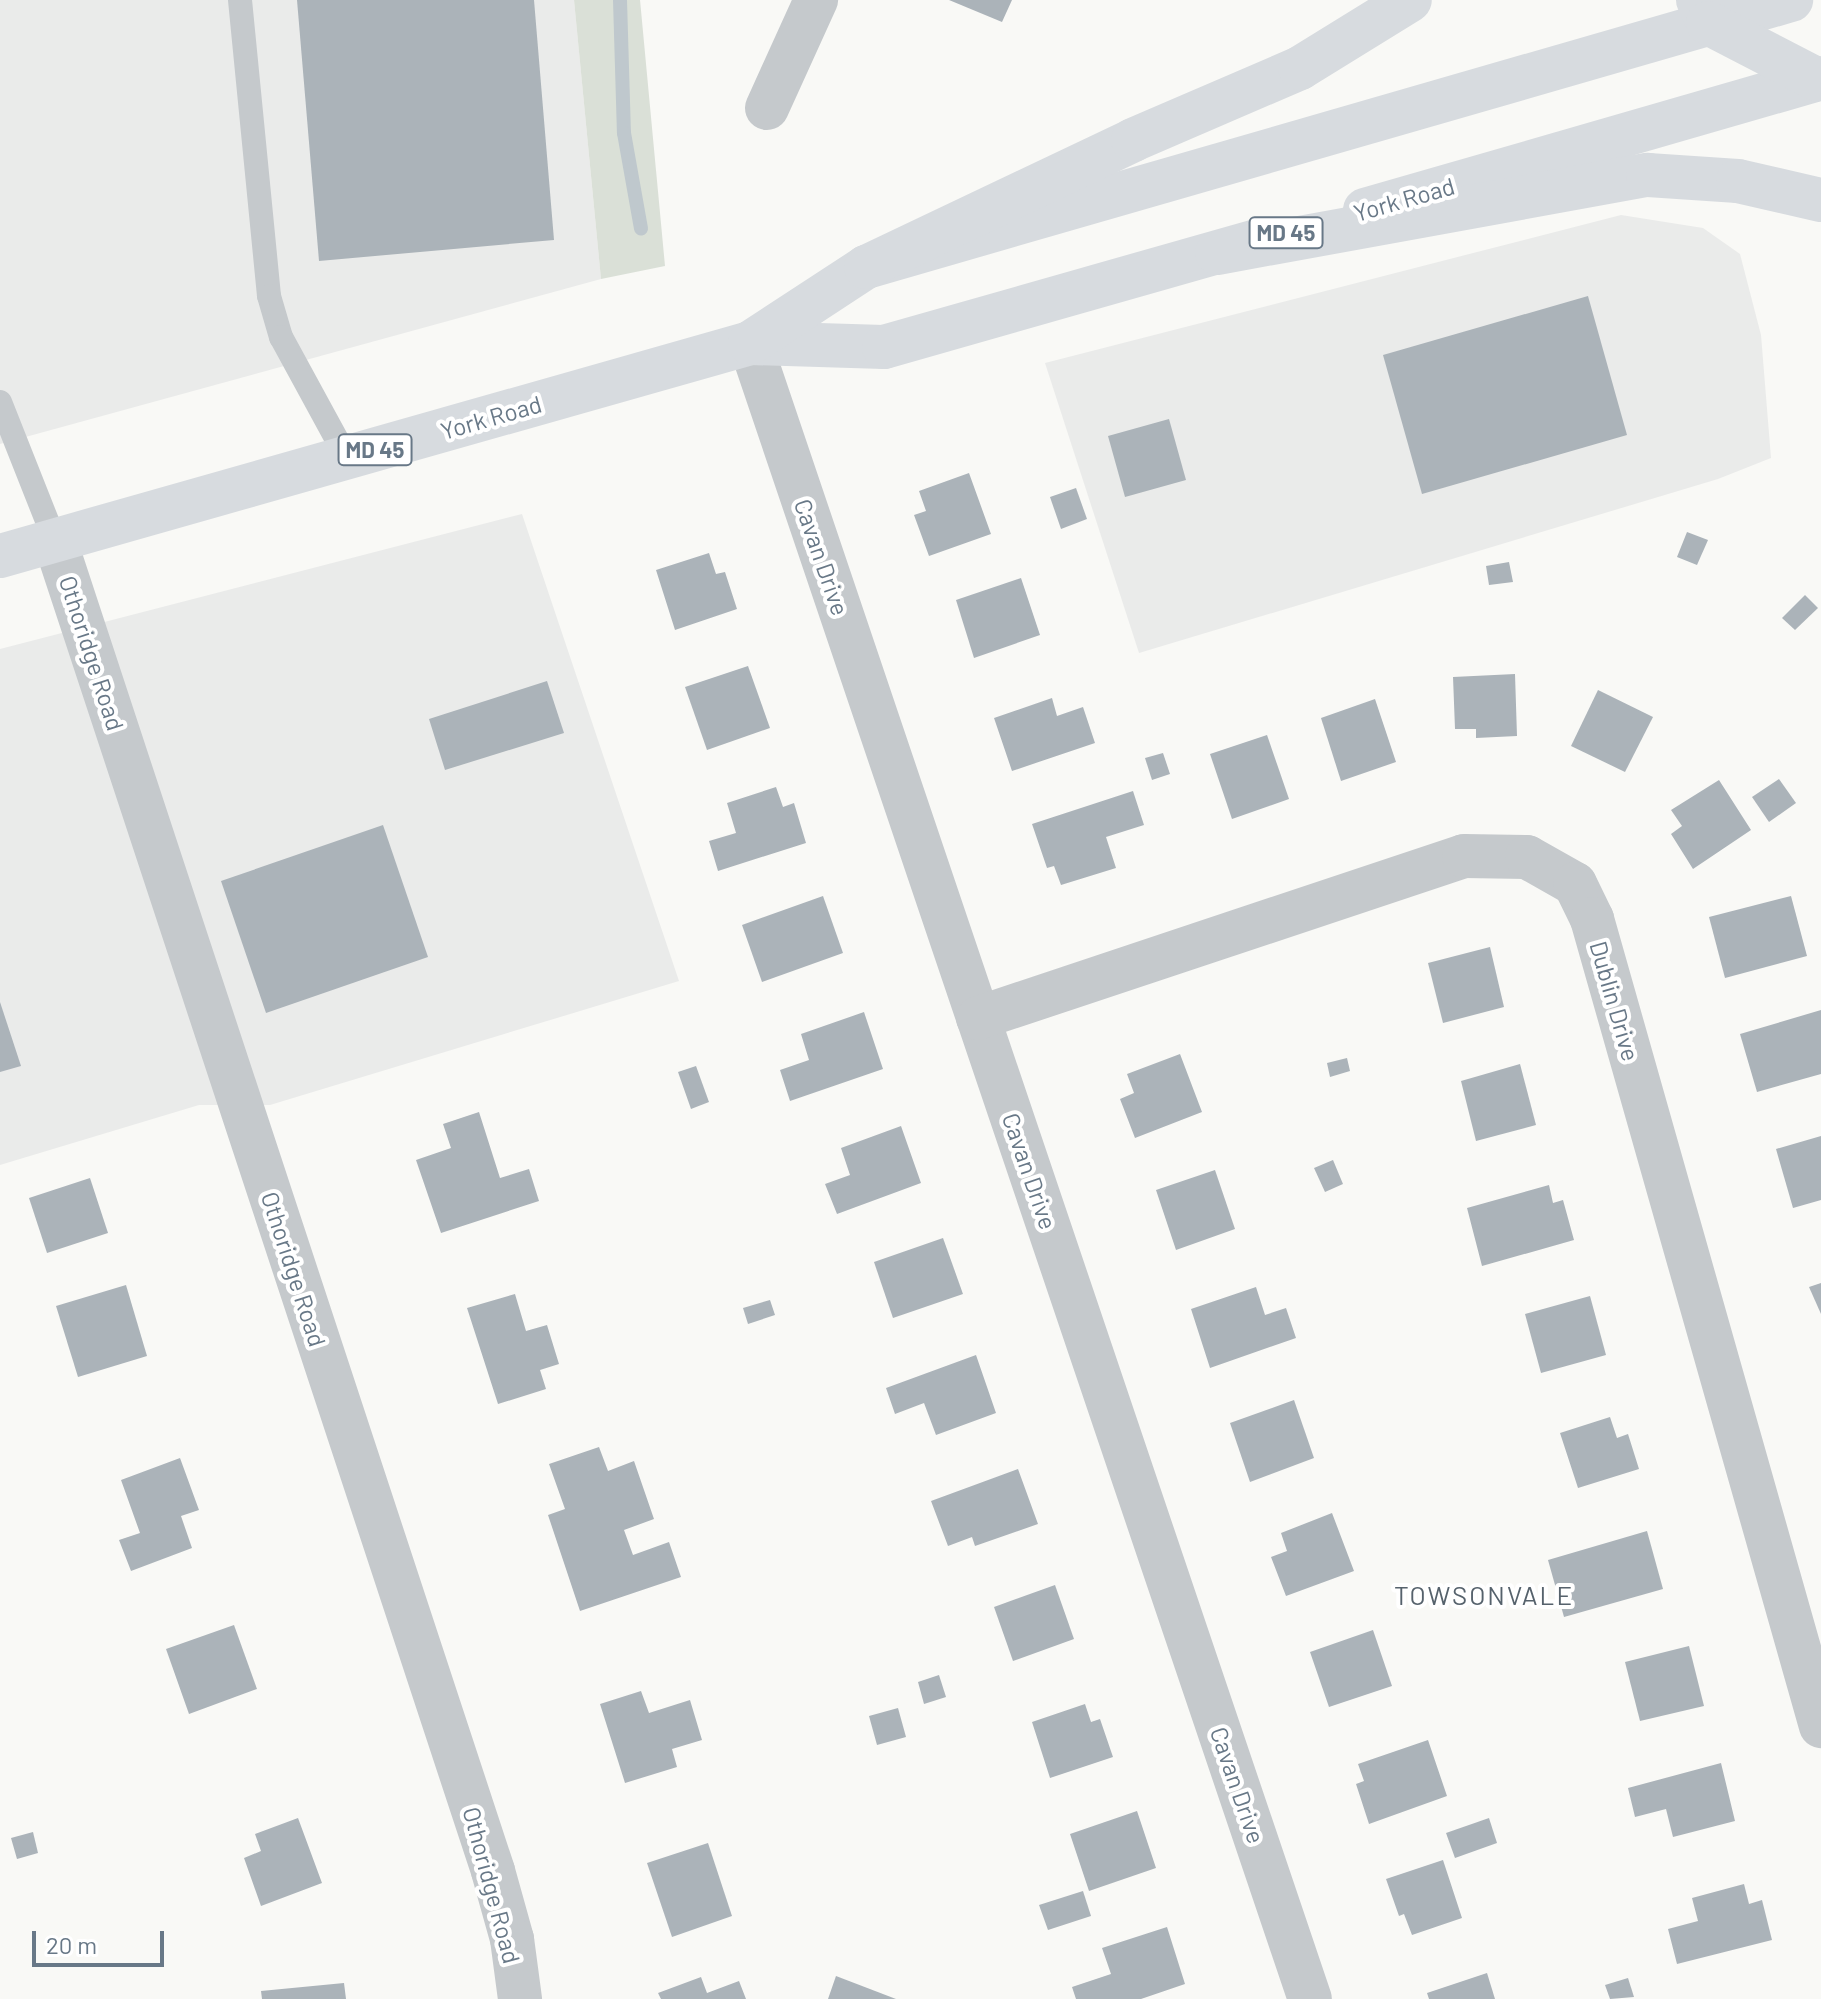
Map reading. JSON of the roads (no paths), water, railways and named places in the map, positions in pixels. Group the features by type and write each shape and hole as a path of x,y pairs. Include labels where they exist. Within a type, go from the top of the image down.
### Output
{"main road":[{"path":"866,267 1133,140 1300,68 1410,0"},
{"name":"York Road","path":"0,556 750,343 866,267 1703,11 1791,0"},
{"path":"1703,11 1819,78"},
{"name":"York Road","path":"750,343 884,347 1819,78"},
{"path":"1217,253 1648,175 1738,181 1821,200"}],"street":[{"path":"767,108 816,0"},
{"name":"Cavan Drive","path":"750,343 1310,1999"},
{"name":"Othoridge Road","path":"55,541 493,1871 512,1939 520,1999"},
{"name":"Dublin Drive","path":"978,1018 1464,856 1527,857 1575,884 1592,919 1821,1726"}],"lane":[{"path":"240,0 269,296 281,337 347,458"},
{"path":"0,402 55,541"}],"waterway":[{"path":"620,0 624,133 641,228"}],"district":[{"name":"TOWSONVALE","path":"1484,1595"}]}
